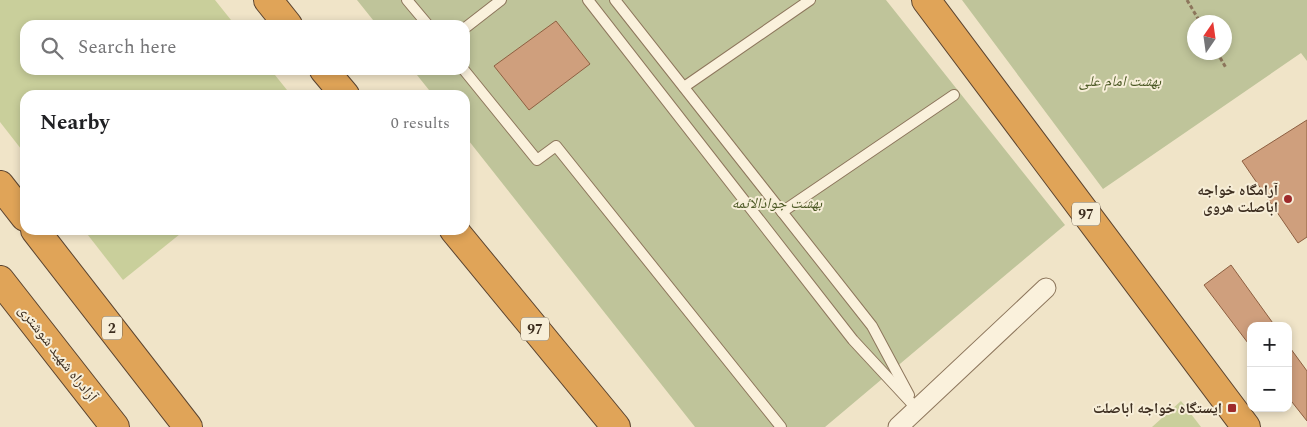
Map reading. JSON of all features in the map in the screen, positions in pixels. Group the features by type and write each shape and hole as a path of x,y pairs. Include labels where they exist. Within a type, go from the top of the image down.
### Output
{"highway":[{"path":"268,0 284,20"},
{"name":"97","path":"926,0 1246,427"},
{"path":"328,75 341,90"},
{"path":"0,185 20,211"},
{"name":"2","path":"39,235 188,427"},
{"name":"97","path":"458,235 616,427"},
{"name":"آزادراه شهید شوشتری","path":"0,280 115,427"}],"street":[{"path":"898,427 1046,288"}],"lane":[{"path":"407,0 424,20"},
{"path":"470,24 501,0"},
{"path":"588,0 853,340 917,409"},
{"path":"616,0 872,326 917,409"},
{"path":"684,87 810,0"},
{"path":"468,75 537,160 556,146 781,427"},
{"path":"782,212 954,95"}],"path":[{"path":"1187,0 1196,15"},
{"path":"1222,60 1226,68"}],"green space":[{"path":"0,0 215,0 231,20 20,20 20,75 275,75 287,90 20,90 20,148 0,122"},
{"name":"بهشت جوادالائمه","path":"357,0 886,0 1065,225 825,427 695,427 470,142 470,90 429,90 417,75 470,75 470,20 373,20"},
{"name":"بهشت امام علی","path":"962,0 1307,0 1307,61 1301,53 1103,189"},
{"path":"88,235 179,235 123,280"},
{"path":"1181,401 1201,427 1152,427"}],"building":[{"path":"556,21 590,64 529,110 494,66"},
{"name":"آرامگاه خواجه اباصلت هروی","path":"1307,120 1307,237 1298,243 1242,161"},
{"path":"1231,265 1272,322 1247,322 1247,342 1204,285"},
{"path":"1292,350 1307,371 1307,421 1292,402"}],"place":[{"name":"آرامگاه خواجه اباصلت هروی","path":"1288,199"},
{"name":"ایستگاه خواجه اباصلت","path":"1232,408"}]}
